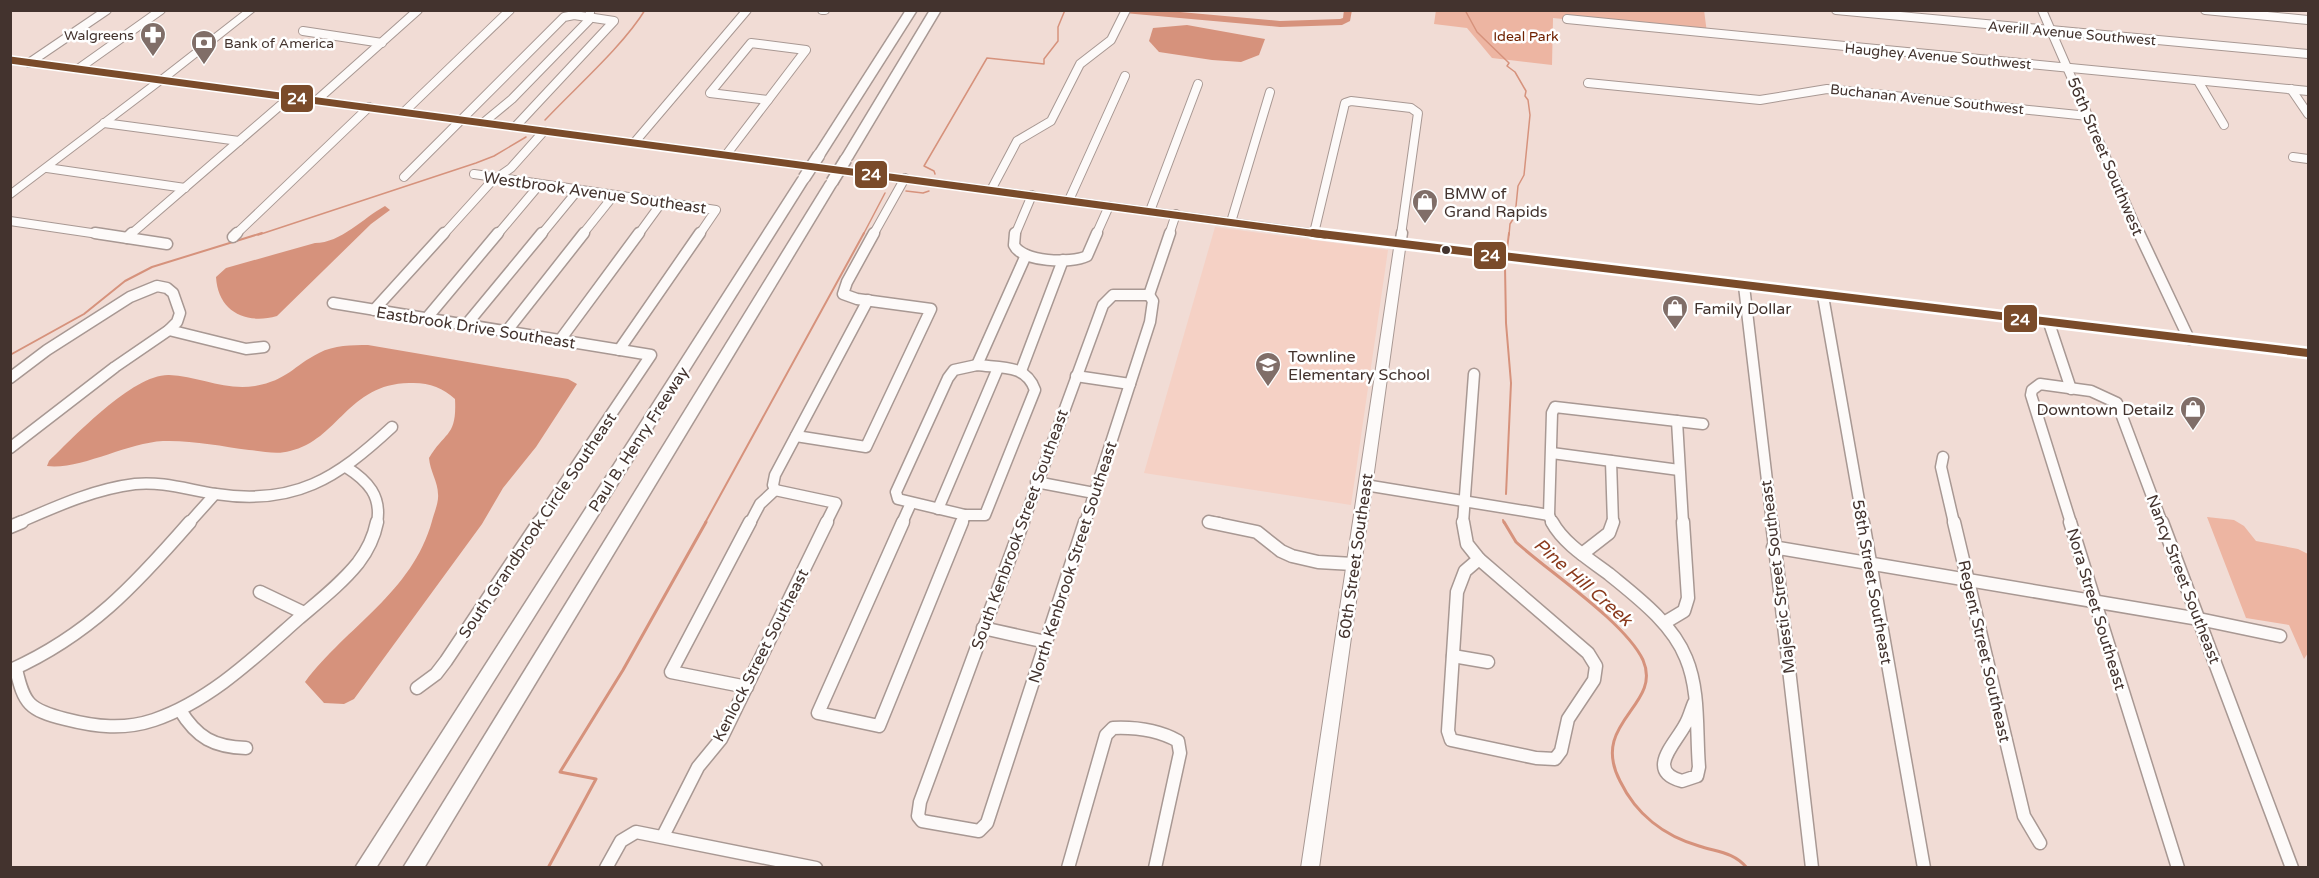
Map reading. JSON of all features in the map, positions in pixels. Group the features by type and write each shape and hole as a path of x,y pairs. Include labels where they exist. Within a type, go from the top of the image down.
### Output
{"highway":[{"path":"898,28 904,10"},
{"name":"Paul B. Henry Freeway","path":"365,867 898,28 912,10"},
{"path":"926,31 936,10"},
{"path":"926,31 944,10"},
{"name":"Paul B. Henry Freeway","path":"413,867 870,118 882,106 926,31"}],"main road":[{"path":"10,196 252,10"},
{"path":"10,60 1400,245 2308,353"},
{"name":"60th Street Southeast","path":"1310,867 1400,245"}],"street":[{"path":"29,63 107,10"},
{"path":"78,69 161,10"},
{"path":"317,100 418,10"},
{"path":"404,112 510,10"},
{"path":"630,142 738,10"},
{"path":"630,142 747,10"},
{"name":"Averill Avenue Southwest","path":"1836,10 2308,54"},
{"name":"56th Street Southwest","path":"2042,10 2169,302 2170,311 2186,339"},
{"path":"2205,10 2308,20"},
{"path":"991,190 1017,141 1051,121 1080,64 1111,40 1125,13"},
{"path":"483,123 510,101 590,14"},
{"path":"404,177 568,16 590,14 614,21 515,127"},
{"name":"Haughey Avenue Southwest","path":"1567,19 2308,91"},
{"path":"303,31 382,43"},
{"path":"726,155 768,100 806,50 751,44 710,93 768,100"},
{"path":"1069,200 1125,76"},
{"path":"2198,81 2224,125"},
{"name":"Buchanan Avenue Southwest","path":"1588,83 1760,100 1783,98 1805,90 1827,89 2088,116"},
{"path":"1150,211 1198,84"},
{"path":"2291,89 2308,114"},
{"path":"1231,222 1270,92"},
{"path":"128,238 290,97"},
{"path":"1314,233 1345,104 1347,102 1411,108 1418,113 1400,245"},
{"path":"232,237 369,107"},
{"path":"104,123 239,141"},
{"path":"374,310 497,177 511,168 548,131"},
{"path":"509,179 548,131"},
{"path":"2293,157 2308,159"},
{"path":"47,168 185,188"},
{"name":"Westbrook Avenue Southeast","path":"474,174 716,210 619,350"},
{"path":"796,436 866,447 931,309 843,294 843,289 904,178"},
{"path":"426,318 540,184"},
{"path":"466,325 578,190"},
{"path":"506,332 614,195"},
{"path":"1032,195 1013,242 1016,250 1026,255 1075,261 1087,256 1109,206"},
{"path":"560,340 663,202"},
{"name":"North Kenbrook Street Southeast","path":"920,802 918,816 922,821 973,831 982,829 993,807 1153,310 1153,301 1149,295 1176,214"},
{"path":"10,220 167,244"},
{"path":"977,365 1026,255"},
{"path":"1021,371 1063,260"},
{"path":"10,378 68,336 130,297 162,286 173,293 179,319 170,330 105,374 10,448"},
{"name":"Majestic Street Southeast","path":"1744,286 1812,867"},
{"name":"South Kenbrook Street Southeast","path":"920,802 1036,482 1106,299 1113,295 1149,295"},
{"name":"58th Street Southeast","path":"1823,296 1923,867"},
{"path":"747,687 671,672 760,504 776,490 773,485 775,475 868,300"},
{"name":"Eastbrook Drive Southeast","path":"333,303 651,355"},
{"path":"2049,323 2071,389"},
{"path":"170,330 246,349 264,347"},
{"name":"South Grandbrook Circle Southeast","path":"417,688 436,674 446,662 651,355"},
{"path":"977,365 998,368 1021,371 1030,378 1035,390 985,515 965,515 898,499 896,492 948,378 954,370 977,365"},
{"path":"938,509 998,368"},
{"path":"1474,374 1465,501 1465,538 1479,559 1588,653 1597,667 1596,678 1574,707 1568,719 1563,732 1562,750 1555,759 1536,758 1451,740 1448,731 1459,584 1464,571 1479,559"},
{"path":"1076,376 1130,384"},
{"name":"Nora Street Southeast","path":"2071,389 2040,384 2032,390 2031,395 2178,867"},
{"name":"Nancy Street Southeast","path":"2071,389 2110,396 2117,403 2292,867"},
{"path":"1694,703 1686,724 1665,756 1663,763 1668,775 1683,782 1688,782 1697,776 1699,767 1694,703 1692,679 1686,657 1664,623 1564,538 1551,521 1549,515 1552,413 1555,407 1567,407 1702,424"},
{"path":"1664,623 1684,611 1688,598 1677,421"},
{"path":"10,527 94,494 136,484 165,485 237,497 277,495 313,483 346,467 392,427"},
{"path":"1552,453 1679,470"},
{"name":"Regent Street Southeast","path":"1943,456 1941,467 2024,816 2040,843"},
{"path":"1582,554 1609,533 1612,524 1611,461"},
{"path":"215,494 117,600 92,623 58,647 13,669 22,695 43,712 64,719 97,727 134,725 180,710 229,679 342,580 368,550 378,517 377,495 364,478 346,467"},
{"path":"1036,482 1094,493"},
{"path":"1365,485 1549,515"},
{"name":"Kenlock Street Southeast","path":"663,836 698,767 721,739 836,502 776,490"},
{"path":"911,503 818,712 879,726 965,515"},
{"path":"1209,522 1255,531 1265,536 1283,553 1300,559 1353,564"},
{"path":"1773,547 2199,618 2280,636"},
{"path":"260,591 304,613"},
{"path":"983,628 1046,642"},
{"path":"1453,656 1488,662"},
{"path":"180,710 190,729 219,748 246,748"},
{"path":"1068,867 1106,735 1113,728 1125,727 1161,734 1178,741 1180,753 1155,867"},
{"path":"606,867 621,841 636,832 816,867"}],"shaded area":[{"path":"1187,25 1265,39 1259,55 1241,62 1159,52 1149,41 1153,28"},
{"path":"385,206 390,210 371,224 277,316 244,317 235,313 222,299 216,277 226,268 334,239"},
{"name":"Townline Elementary School","path":"1215,227 1388,250 1351,505 1144,473"},
{"path":"368,345 568,379 577,384 536,447 503,488 482,524 354,699 344,704 324,703 305,682 394,589 410,569 423,546 438,497 429,458 452,427 455,399 440,388 428,384 409,383 388,386 371,392 357,402 320,436 306,445 280,453 195,442 163,441 134,446 74,464 47,466 49,461 105,408 122,395 155,377 169,375 233,387 255,386 283,376 325,350 343,346"}],"green space":[{"name":"Ideal Park","path":"1436,10 1704,10 1707,33 1553,18 1552,65 1492,58 1467,28 1434,24"},
{"path":"2207,517 2234,520 2244,526 2256,541 2298,549 2308,554 2308,653 2304,659 2289,625 2246,618"}],"waterway":[{"path":"545,120 612,52 645,10"},
{"path":"935,174 934,171 924,166 987,58 1044,64 1044,59 1058,41 1058,27 1065,10"},
{"path":"1124,10 1280,24 1342,22 1347,19 1348,10"},
{"name":"Pine Hill Creek","path":"1465,10 1477,32 1509,63 1507,66 1515,72 1526,91 1525,96 1528,100 1530,115 1524,175 1518,186 1515,216 1510,224 1509,235"},
{"path":"258,235 476,163 494,156 526,137"},
{"path":"906,191 923,193 929,191"},
{"path":"863,235 885,193"},
{"path":"10,355 84,314 125,281 152,267 262,233"},
{"path":"705,523 864,233"},
{"name":"Pine Hill Creek","path":"1507,249 1509,233"},
{"name":"Pine Hill Creek","path":"1505,267 1506,323 1511,383 1506,494"},
{"path":"548,868 596,779 560,772 623,670 706,522"},
{"name":"Pine Hill Creek","path":"1504,522 1516,542 1604,614 1634,645 1643,660 1646,676 1643,690 1619,729 1613,744 1613,761 1620,781 1634,804 1663,830 1686,842 1725,853 1737,859 1747,868"}],"transit line":[{"name":"24","path":"10,60 1400,245 2308,353"}],"place":[{"name":"Walgreens","path":"153,58"},
{"name":"Bank of America","path":"204,66"},
{"name":"BMW of Grand Rapids","path":"1425,225"},
{"name":"Family Dollar","path":"1675,331"},
{"name":"Townline Elementary School","path":"1268,388"},
{"name":"Downtown Detailz","path":"2193,432"}]}
